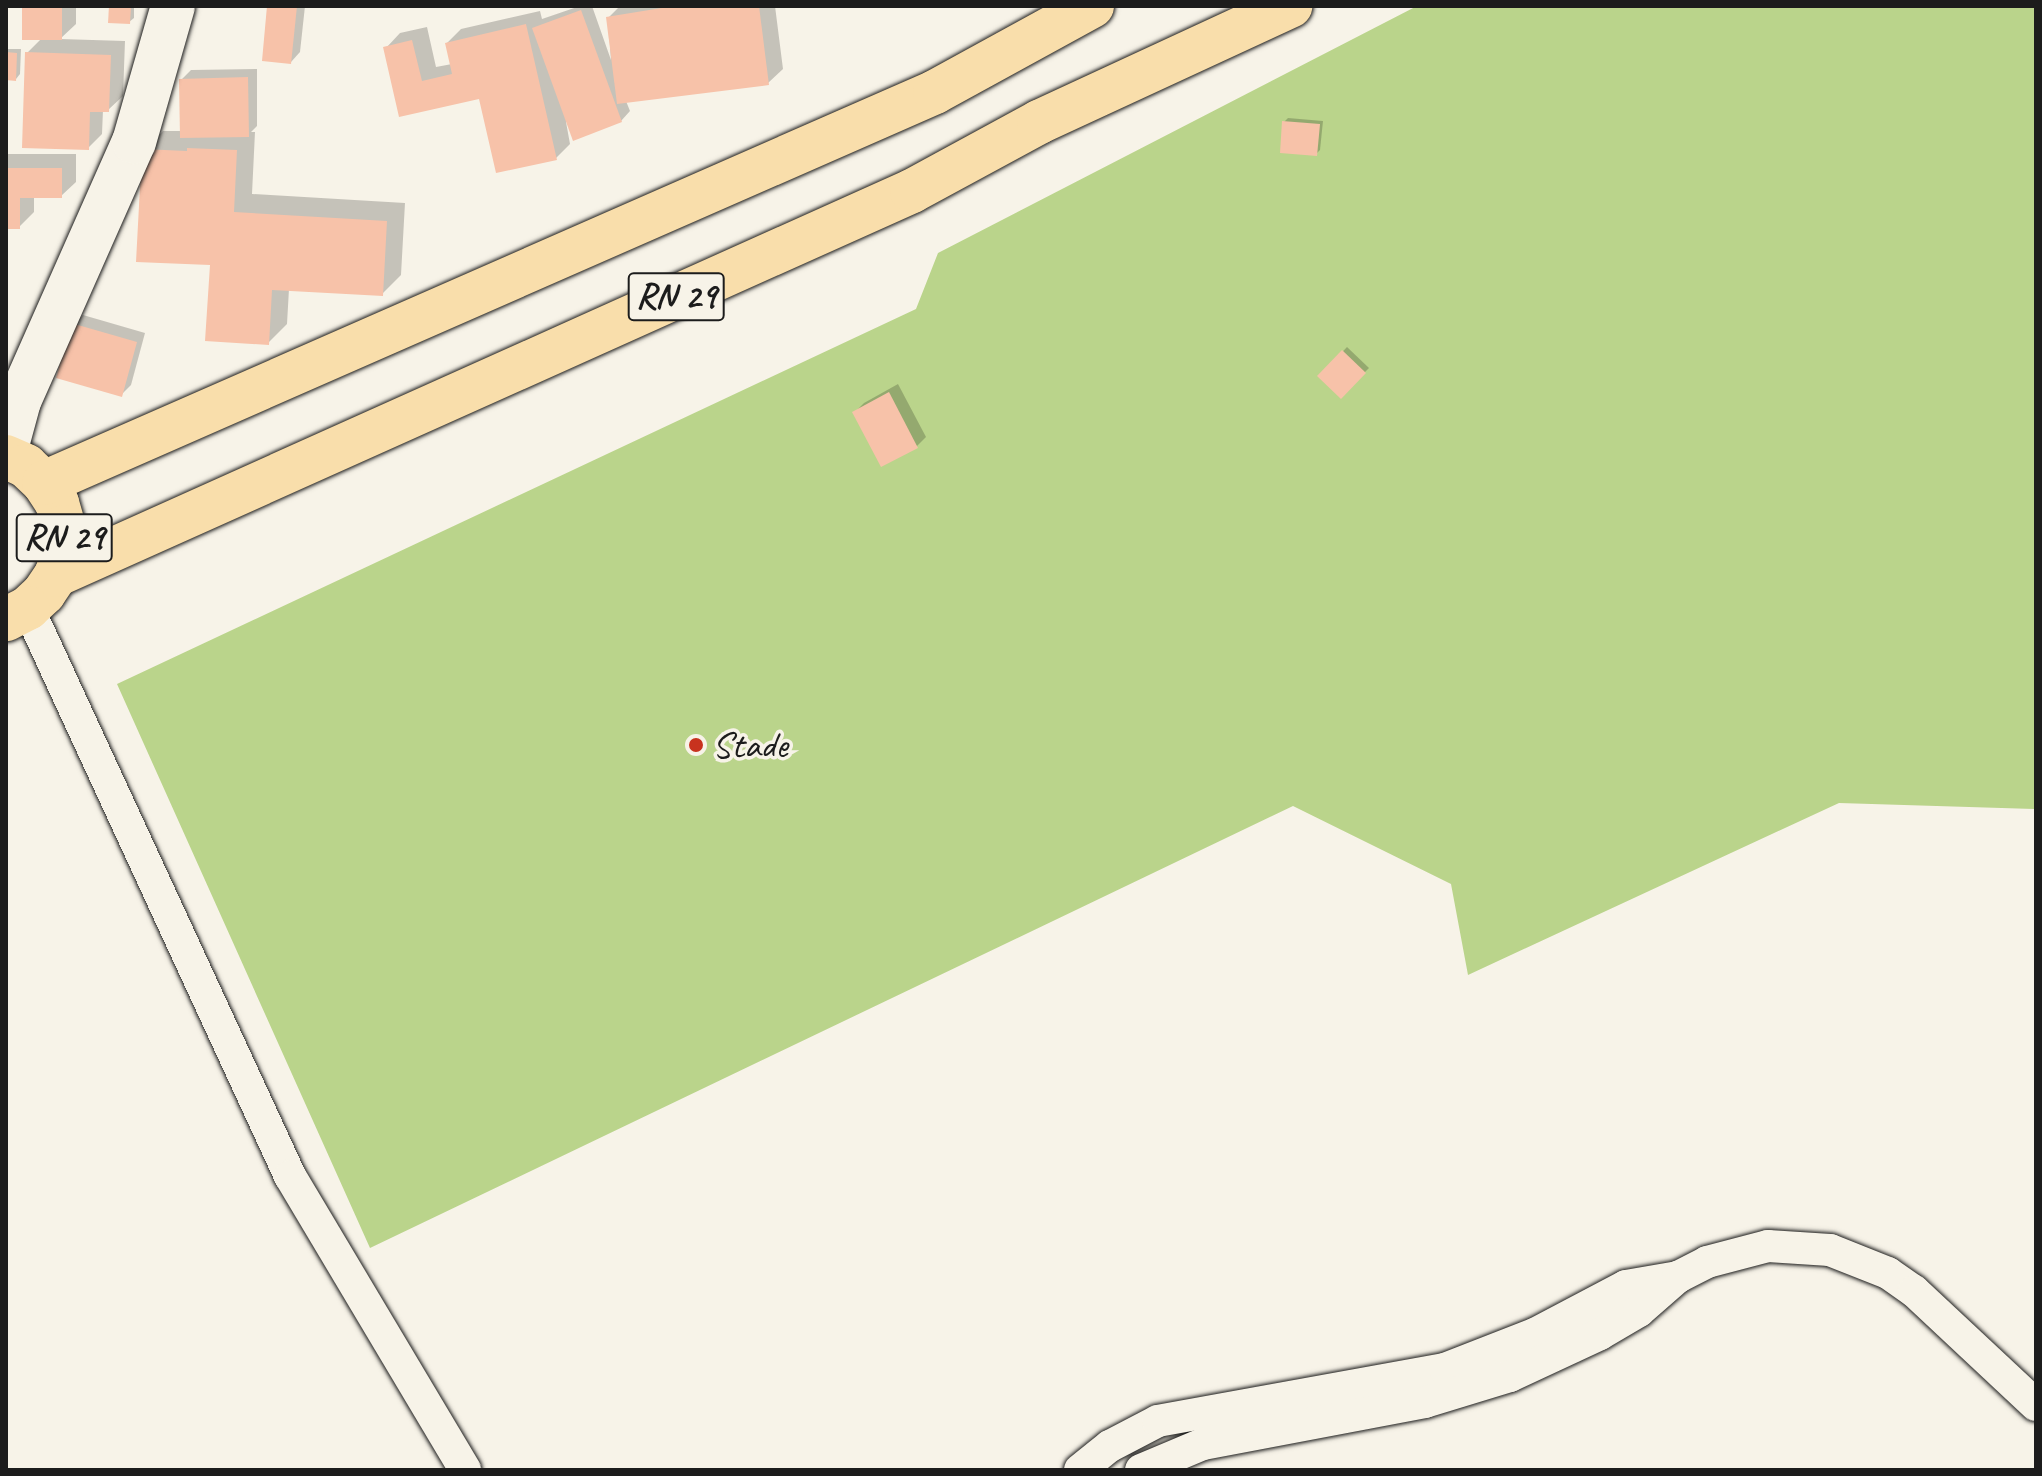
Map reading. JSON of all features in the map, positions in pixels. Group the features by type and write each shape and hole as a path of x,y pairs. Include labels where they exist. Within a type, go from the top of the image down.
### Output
{"highway":[{"name":"RN 29","path":"44,483 935,92 1092,6"},
{"name":"RN 29","path":"56,575 912,191 1039,122 1290,6"},
{"name":"RN 29","path":"6,457 26,466 44,483 57,503 64,527 64,551 56,575 44,593 17,613"}],"street":[{"path":"6,449 13,399 134,142 173,6"},
{"path":"17,613 290,1176 465,1470"},
{"path":"1080,1470 1110,1446 1158,1421 1445,1369 1535,1334 1626,1286 1678,1277 1736,1252 1768,1246 1799,1246 1860,1259 1914,1291 2036,1405"},
{"path":"1141,1470 1203,1444 1425,1402 1510,1376 1626,1319 1678,1277"}],"green space":[{"path":"1417,6 2036,6 2036,809 1839,803 1468,975 1451,884 1293,806 370,1248 117,684 916,309 938,253"}],"building":[{"path":"22,6 62,6 62,40 22,40"},
{"path":"109,6 131,6 130,24 108,23"},
{"path":"267,6 297,6 291,64 262,61"},
{"path":"674,6 759,6 769,85 617,104 606,17"},
{"path":"581,10 622,122 573,141 532,28"},
{"path":"526,24 557,160 496,173 479,99 399,117 383,47 412,40 422,81 452,74 445,43"},
{"path":"6,52 17,53 16,81 6,80"},
{"path":"25,52 111,55 109,112 90,112 89,150 22,148"},
{"path":"248,77 249,137 180,138 179,79"},
{"path":"1282,121 1320,124 1317,156 1280,153"},
{"path":"187,148 237,150 234,212 387,221 383,296 272,290 269,345 205,341 210,265 136,262 142,149 187,151"},
{"path":"6,168 62,168 62,198 20,198 20,229 6,229"},
{"path":"71,323 137,342 122,397 56,378"},
{"path":"1342,350 1366,373 1341,399 1317,376"},
{"path":"889,392 918,448 881,467 852,412"}],"place":[{"name":"Stade","path":"696,745"}]}
